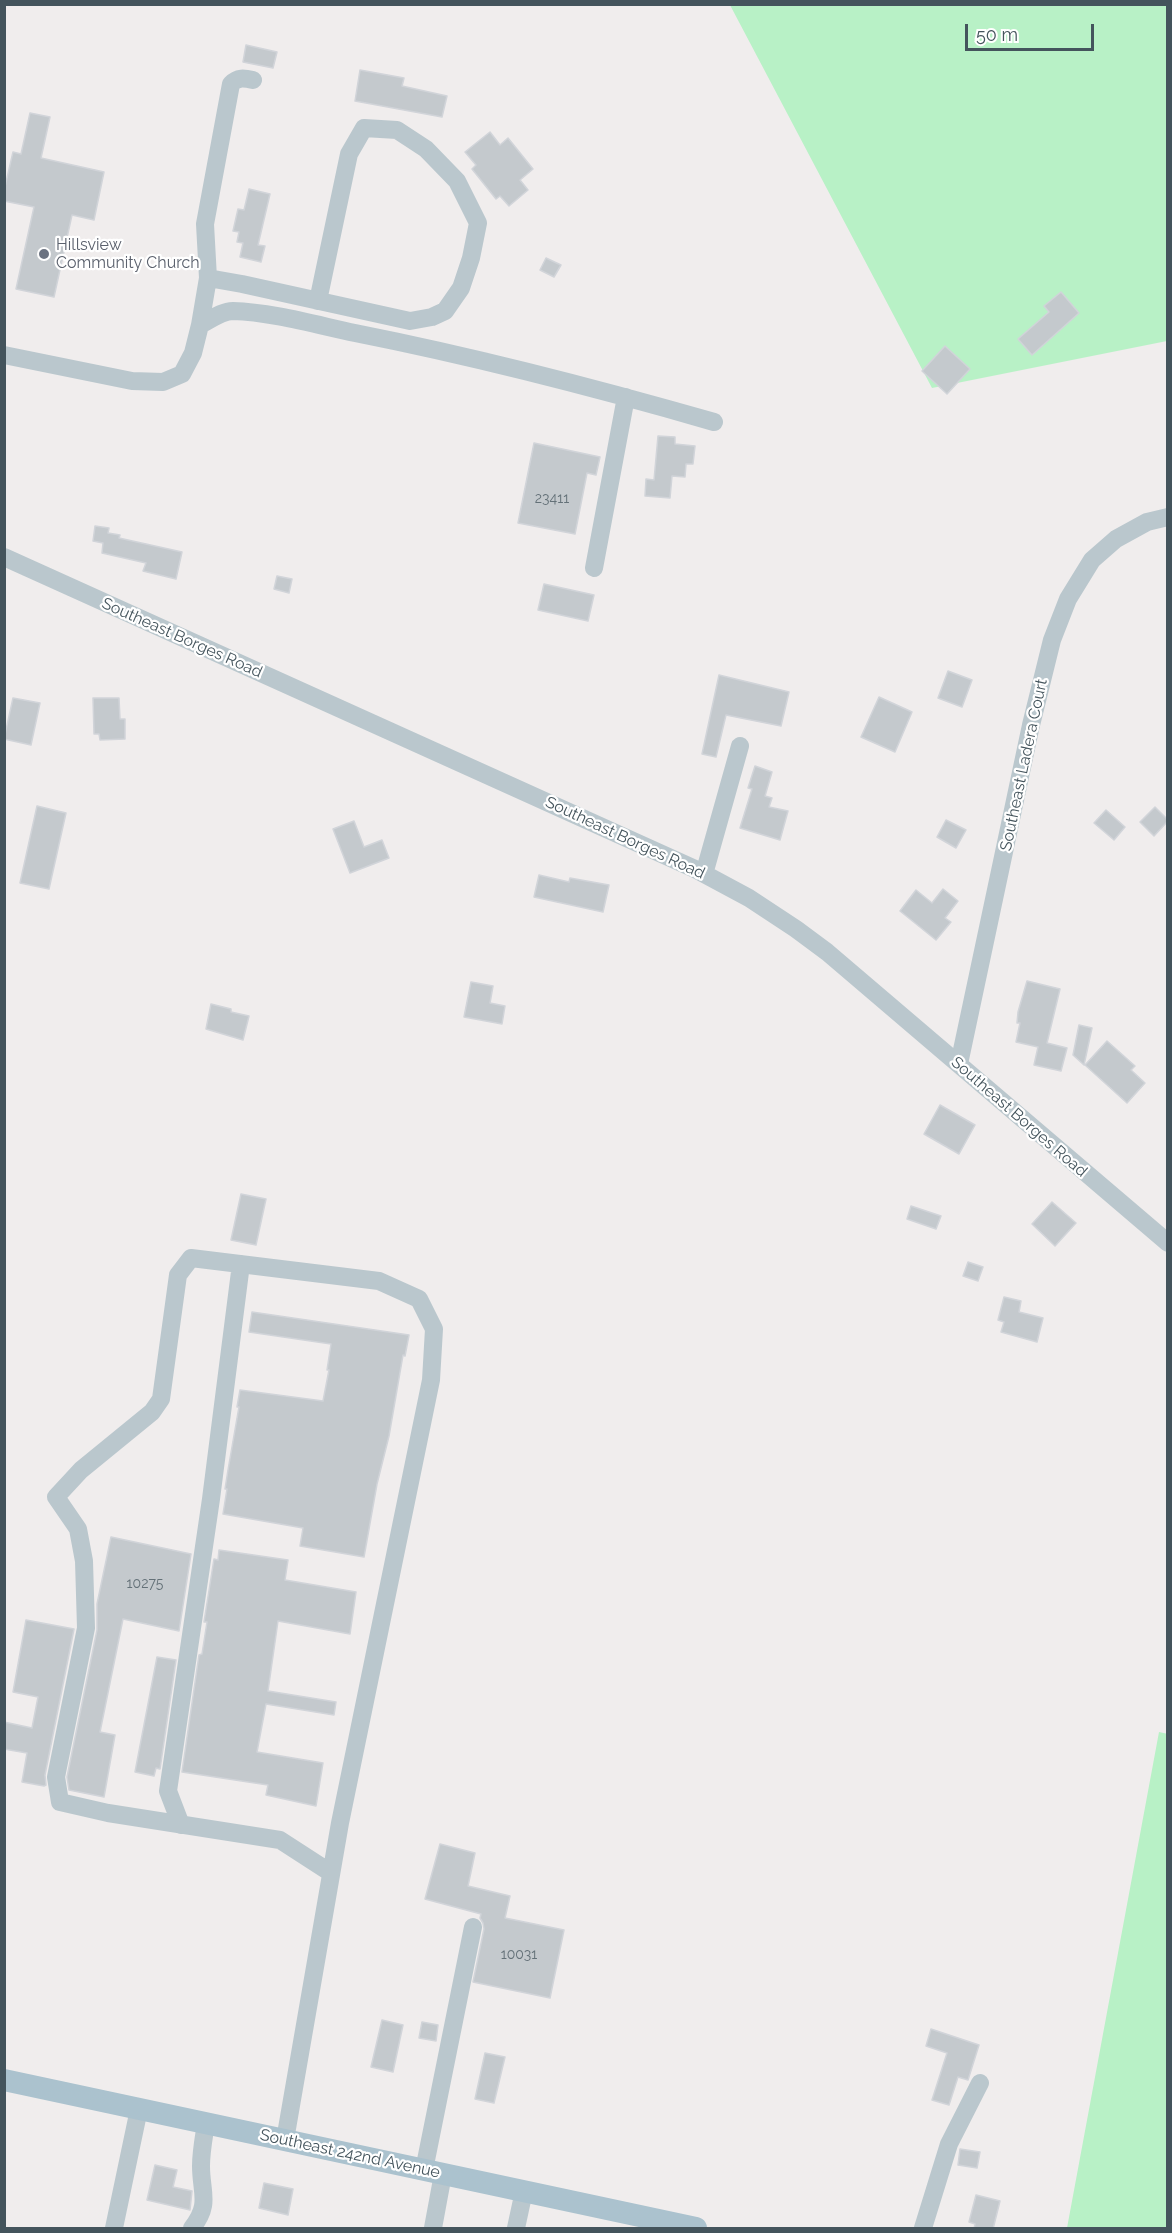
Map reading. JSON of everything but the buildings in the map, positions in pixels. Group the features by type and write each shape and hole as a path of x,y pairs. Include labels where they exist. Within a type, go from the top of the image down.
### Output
{"main road":[{"name":"Southeast 242nd Avenue","path":"4,2080 696,2229"}],"street":[{"path":"4,355 132,381 163,382 182,374 193,353 208,278 206,225 231,84 241,78 253,80"},
{"path":"208,278 410,321 432,317 445,311 461,288 471,258 478,223 457,181 426,149 397,130 364,128 349,154 318,301"},
{"path":"200,325 225,312 259,314 410,344 626,397 714,422"},
{"path":"594,568 626,397"},
{"name":"Southeast Ladera Court","path":"959,1064 1031,725 1052,640 1075,585 1092,560 1116,539 1147,522 1167,517"},
{"name":"Southeast Borges Road","path":"4,557 496,777 704,874 749,898 827,952 1167,1243"},
{"path":"704,874 740,746"},
{"path":"285,2140 331,1873 430,1380 434,1329 419,1299 379,1281 191,1258 178,1275 161,1399 152,1412 81,1470 56,1497 78,1529 84,1561 86,1628 56,1777 60,1802 108,1813 280,1840 331,1873"},
{"path":"181,1825 168,1791 211,1499 241,1264"},
{"path":"433,2229 434,2172 473,1927"},
{"path":"923,2229 949,2144 980,2083"},
{"path":"114,2229 139,2109"},
{"path":"192,2229 202,2215 204,2190 201,2168 206,2123"},
{"path":"516,2229 524,2192"}],"green space":[{"path":"730,5 1167,5 1167,341 932,388"},
{"path":"1159,1732 1168,1734 1167,2228 1067,2228"}],"place":[{"name":"Hillsview Community Church","path":"44,254"}]}
